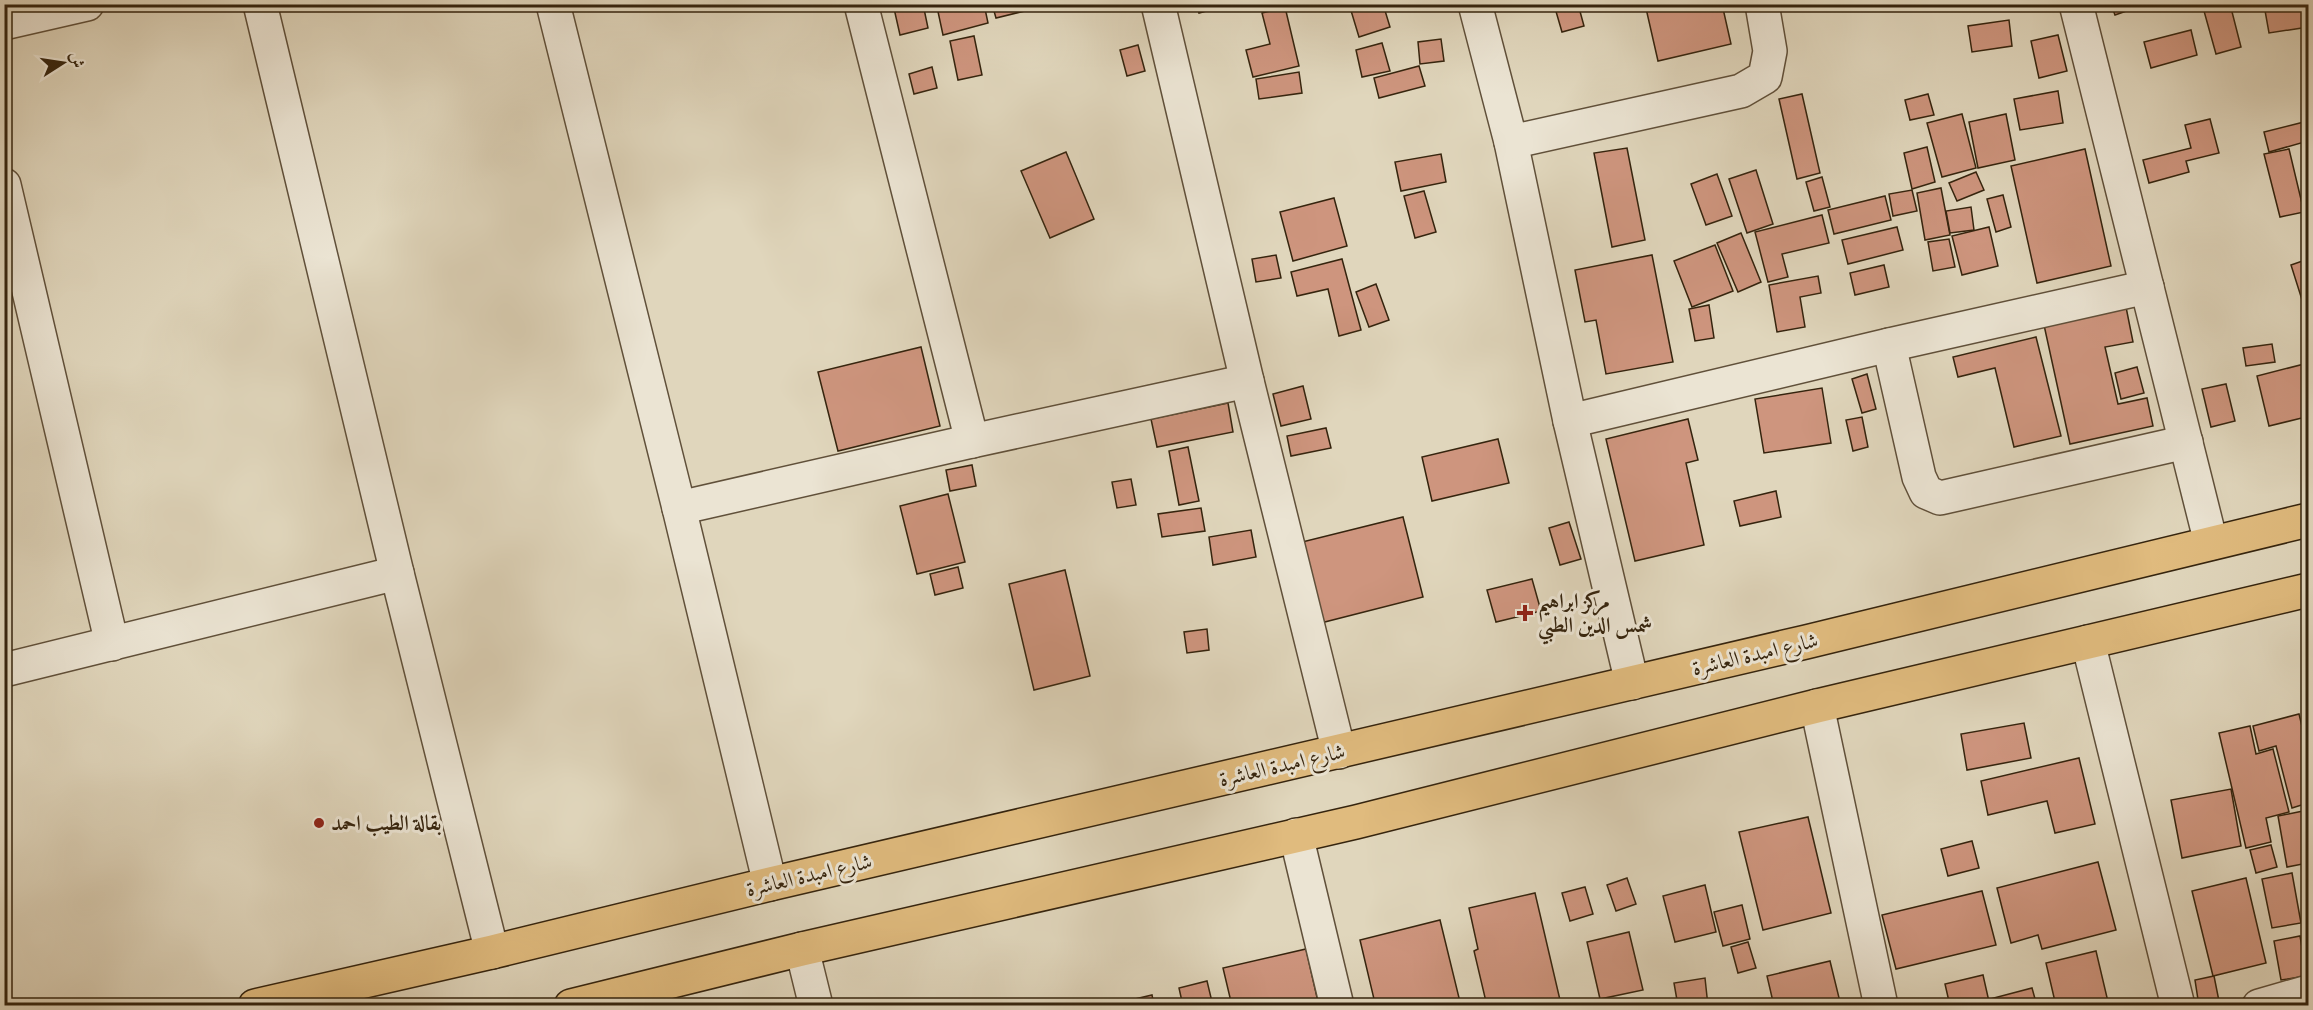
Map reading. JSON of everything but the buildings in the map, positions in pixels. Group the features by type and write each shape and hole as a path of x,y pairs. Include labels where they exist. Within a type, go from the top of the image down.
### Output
{"main road":[{"name":"شارع امبدة العاشرة","path":"255,1005 492,952 770,884 1632,683 2308,519"},
{"path":"571,1005 1296,835 1817,706 2308,590"}],"street":[{"path":"4,23 87,4"},
{"path":"260,4 397,573 492,952"},
{"path":"553,4 770,884"},
{"path":"861,4 972,441"},
{"path":"1158,4 1247,381 1339,752"},
{"path":"1475,4 1511,142 1570,421 1632,683"},
{"path":"1511,142 1741,91 1765,77 1770,51 1761,4"},
{"path":"2076,4 2211,543"},
{"path":"4,185 112,644"},
{"path":"1570,421 1888,345 2147,287"},
{"path":"1888,345 1919,477 1926,492 1940,498 2186,442"},
{"path":"679,508 1247,381"},
{"path":"4,670 397,573"},
{"path":"2088,642 2178,1005"},
{"path":"1817,706 1881,1005"},
{"path":"1296,835 1337,1005"},
{"path":"802,949 816,1005"},
{"path":"2259,1005 2308,992"}],"place":[{"name":"مركز ابراهيم شمس الدين الطبي","path":"1525,613"},
{"name":"بقالة الطيب احمد","path":"319,823"}]}
